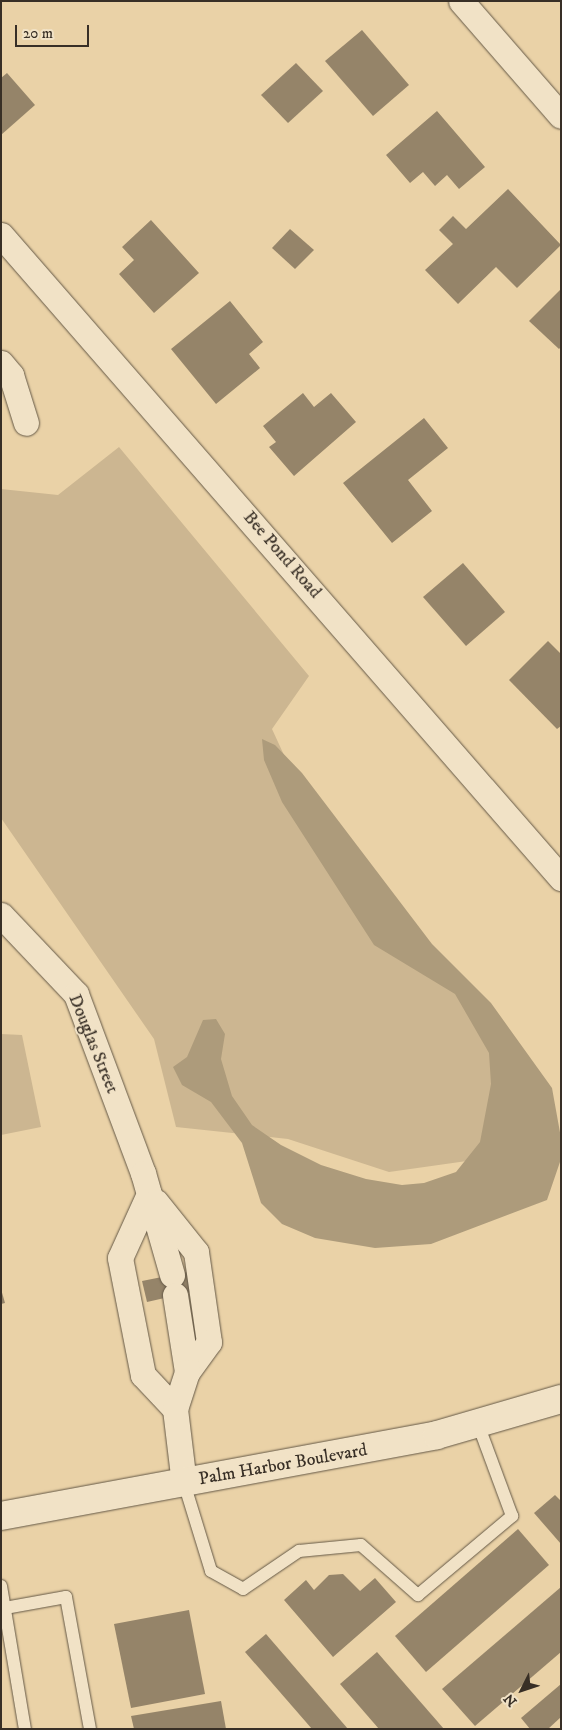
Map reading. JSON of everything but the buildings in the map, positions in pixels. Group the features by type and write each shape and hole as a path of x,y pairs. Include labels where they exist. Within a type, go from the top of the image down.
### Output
{"main road":[{"name":"Palm Harbor Boulevard","path":"1,1516 324,1458 478,1424 561,1399"}],"street":[{"path":"461,1 561,116"},
{"name":"Bee Pond Road","path":"1,234 561,878"},
{"path":"1,363 12,375 26,423"},
{"name":"Douglas Street","path":"1,915 76,994 149,1194 174,1285 187,1372 175,1409 184,1483"},
{"path":"175,1409 142,1375 120,1258 149,1194 196,1252 209,1342 187,1372"}],"lane":[{"path":"184,1483 211,1571 244,1588 299,1551 361,1546 418,1595 512,1516 478,1424"},
{"path":"1,1586 25,1729"},
{"path":"5,1608 66,1597 90,1729"}],"shaded area":[{"path":"119,447 309,676 272,729 325,844 452,977 502,1053 481,1159 389,1172 288,1139 176,1127 154,1039 1,818 1,489 58,495"},
{"path":"262,739 275,745 302,773 432,944 491,1003 552,1088 561,1138 561,1159 547,1200 431,1244 375,1248 315,1238 282,1224 261,1203 242,1143 211,1102 182,1085 173,1067 187,1057 203,1020 216,1019 225,1034 221,1059 232,1096 252,1125 281,1145 321,1165 366,1179 402,1185 424,1183 456,1172 480,1142 491,1084 489,1053 455,994 374,945 282,802 264,760"},
{"path":"1,1034 22,1035 41,1127 1,1135"}]}
